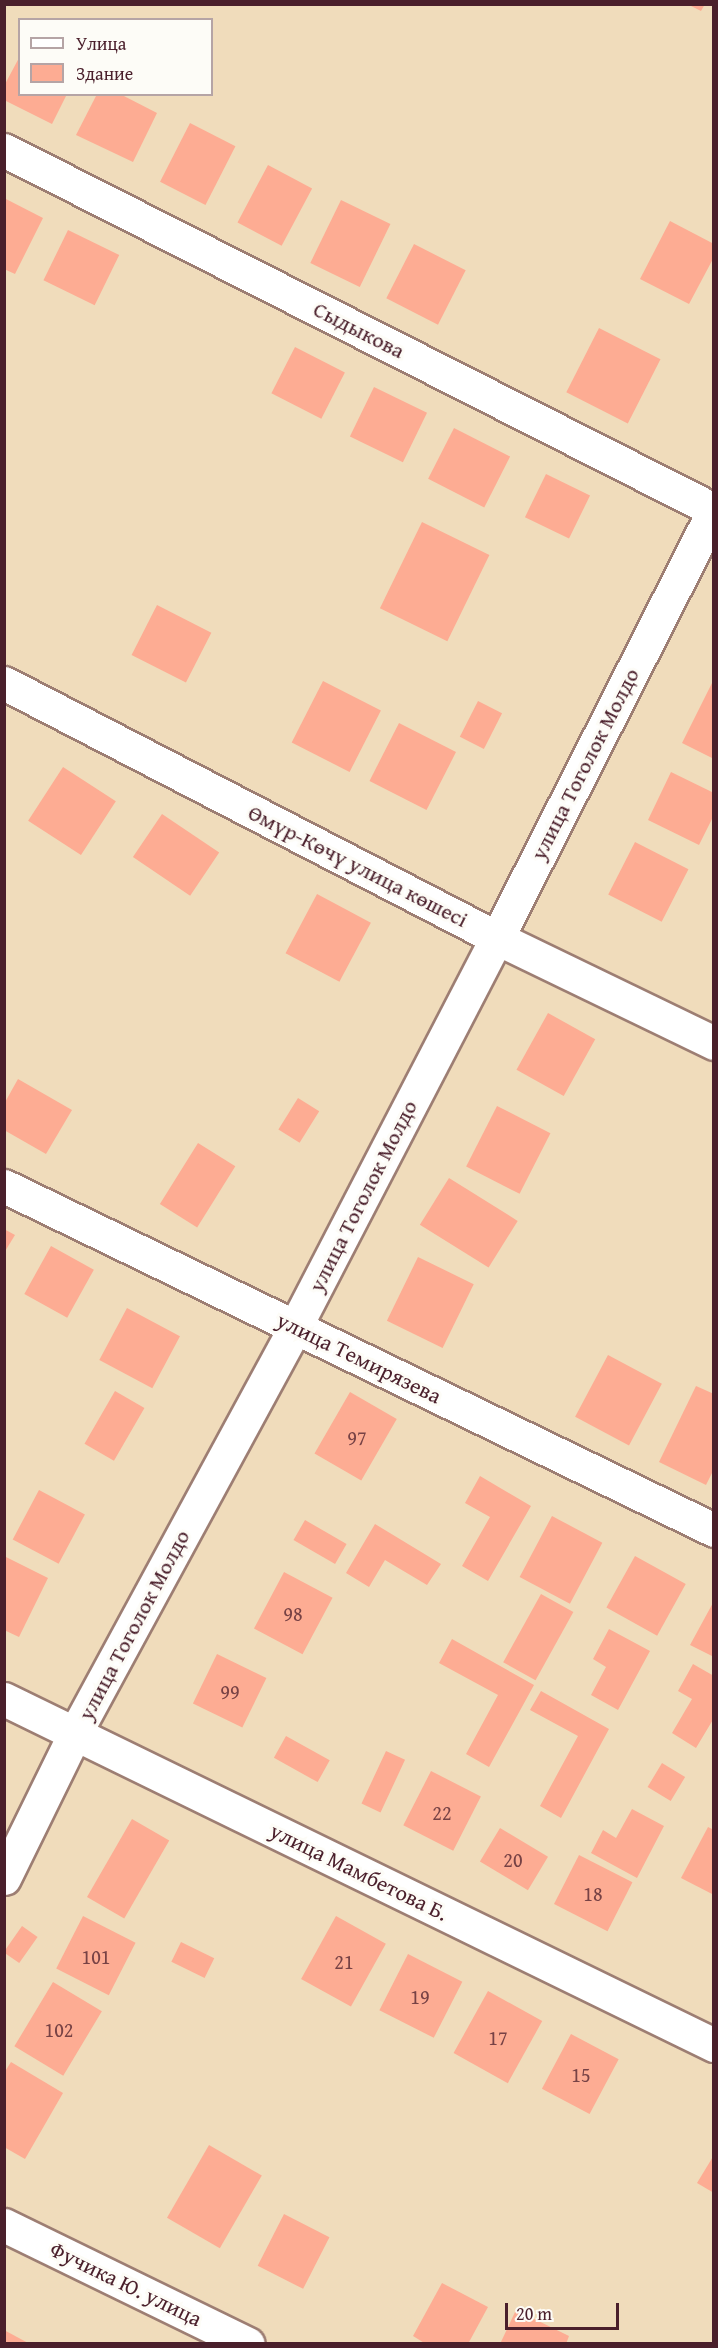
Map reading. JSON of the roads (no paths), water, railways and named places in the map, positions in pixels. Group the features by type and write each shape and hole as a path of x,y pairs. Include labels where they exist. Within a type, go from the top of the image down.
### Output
{"street":[{"name":"Сыдыкова","path":"4,150 714,510"},
{"name":"улица Тоголок Молдо","path":"4,1878 75,1733 295,1327 497,938 714,510"},
{"name":"Өмүр-Көчү улица көшесі","path":"4,683 497,938 714,1043"},
{"name":"улица Темирязева","path":"4,1186 714,1530"},
{"name":"улица Мамбетова Б.","path":"4,1699 714,2045"},
{"name":"Фучика Ю. улица","path":"4,2225 248,2343"}]}
